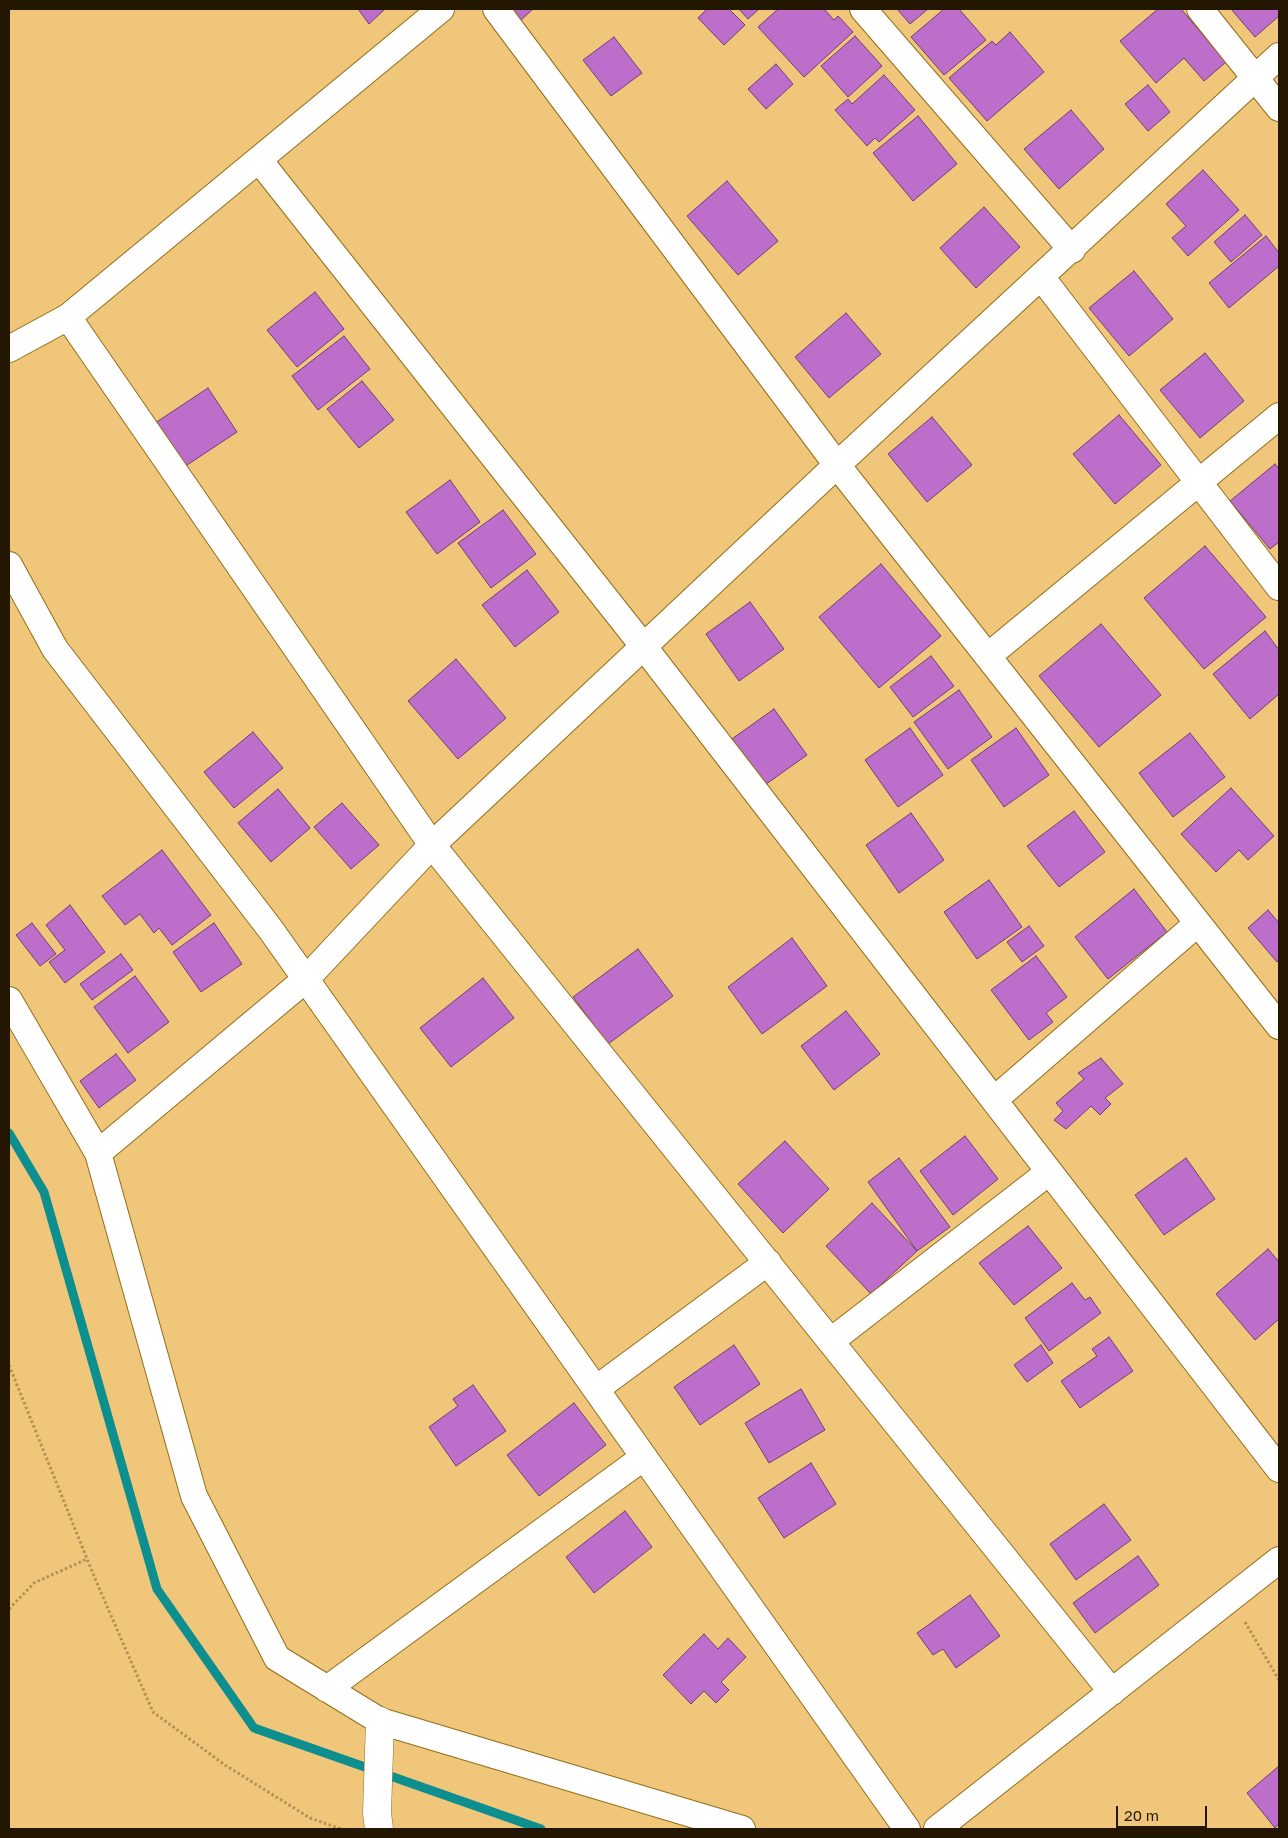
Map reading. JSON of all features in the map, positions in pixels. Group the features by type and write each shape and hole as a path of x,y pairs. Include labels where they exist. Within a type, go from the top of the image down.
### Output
{"street":[{"path":"9,349 68,317 441,9"},
{"path":"496,9 837,465 1279,1026"},
{"path":"863,9 1072,250"},
{"path":"1200,9 1279,108"},
{"path":"98,1153 306,979 432,845 837,465 1042,278 1279,56"},
{"path":"259,160 644,646 1279,1469"},
{"path":"1042,278 1200,480 1279,587"},
{"path":"68,317 432,845 1112,1692"},
{"path":"988,656 1279,416"},
{"path":"9,565 55,649 271,930 644,1457 899,1826"},
{"path":"994,1100 1198,923"},
{"path":"9,1000 98,1153 194,1496 276,1658 380,1721 742,1829"},
{"path":"831,1341 1049,1172"},
{"path":"596,1389 768,1262"},
{"path":"327,1689 644,1457"},
{"path":"937,1829 1279,1560"},
{"path":"379,1829 377,1793 380,1721"}],"path":[{"path":"9,1365 87,1559 153,1712 225,1765 301,1813 341,1829"},
{"path":"9,1609 34,1583 87,1559"},
{"path":"1230,1598 1279,1680"}],"building":[{"path":"358,9 385,9 369,24"},
{"path":"512,9 533,9 521,20"},
{"path":"707,9 729,9 745,25 724,45 698,18"},
{"path":"739,9 759,9 748,19"},
{"path":"778,9 824,9 834,20 838,16 853,32 804,77 758,27"},
{"path":"897,9 928,9 910,24"},
{"path":"944,9 959,9 986,40 944,75 911,37"},
{"path":"1158,9 1181,9 1226,62 1204,81 1184,58 1156,83 1120,41"},
{"path":"1231,9 1279,9 1279,16 1255,37"},
{"path":"1010,32 1044,72 987,121 949,78 992,41 996,45"},
{"path":"855,36 882,66 848,97 821,66"},
{"path":"614,37 642,73 611,96 583,60"},
{"path":"776,64 793,84 766,109 748,89"},
{"path":"884,75 915,110 879,142 875,138 867,146 835,110 848,99 852,104"},
{"path":"1148,85 1170,112 1148,131 1125,104"},
{"path":"1071,110 1104,149 1059,189 1024,149"},
{"path":"918,116 957,164 913,201 873,153"},
{"path":"1203,170 1239,210 1188,256 1172,238 1186,226 1166,204"},
{"path":"727,181 778,241 738,275 687,216"},
{"path":"984,207 1020,247 976,288 940,248"},
{"path":"1245,215 1262,235 1231,262 1214,242"},
{"path":"1266,236 1279,253 1279,266 1229,308 1209,283"},
{"path":"1134,271 1173,319 1129,356 1089,308"},
{"path":"315,292 344,329 297,367 267,330"},
{"path":"846,313 881,354 829,398 795,357"},
{"path":"344,336 370,369 318,410 292,376"},
{"path":"1205,353 1244,401 1200,438 1160,390"},
{"path":"362,381 394,420 359,448 327,409"},
{"path":"208,388 237,432 184,467 155,423"},
{"path":"1119,415 1161,465 1115,504 1073,454"},
{"path":"932,417 972,465 927,502 888,454"},
{"path":"1275,464 1279,469 1279,542 1270,549 1230,501"},
{"path":"450,480 480,522 437,554 406,512"},
{"path":"503,510 536,554 491,588 458,543"},
{"path":"1205,546 1266,617 1204,669 1144,598"},
{"path":"881,564 941,636 879,688 819,617"},
{"path":"527,570 559,612 515,647 482,605"},
{"path":"750,602 784,649 739,681 706,634"},
{"path":"1101,624 1161,695 1099,747 1039,676"},
{"path":"1265,631 1279,650 1279,694 1250,719 1213,674"},
{"path":"931,656 954,686 913,717 890,687"},
{"path":"456,659 506,718 458,759 408,701"},
{"path":"959,690 992,737 948,769 914,722"},
{"path":"774,709 807,755 762,787 729,741"},
{"path":"910,728 943,775 898,807 865,760"},
{"path":"1016,728 1049,775 1004,807 971,760"},
{"path":"253,732 283,768 234,808 204,772"},
{"path":"1190,733 1225,777 1173,817 1139,773"},
{"path":"1231,788 1274,836 1248,860 1239,850 1216,872 1181,834"},
{"path":"278,789 310,828 271,862 238,823"},
{"path":"342,803 379,845 351,869 314,827"},
{"path":"1074,811 1105,852 1059,887 1027,846"},
{"path":"911,813 944,860 899,893 866,845"},
{"path":"162,850 211,915 172,945 159,928 154,933 140,914 125,925 102,896"},
{"path":"989,880 1022,927 977,959 944,912"},
{"path":"1134,889 1167,932 1108,979 1075,937"},
{"path":"70,905 105,952 65,983 49,962 65,950 46,925"},
{"path":"1268,910 1279,923 1279,960 1277,962 1248,928"},
{"path":"32,923 56,954 40,966 16,935"},
{"path":"214,923 242,964 201,992 173,952"},
{"path":"1029,926 1044,946 1022,962 1007,942"},
{"path":"792,938 827,986 762,1034 728,987"},
{"path":"638,949 673,996 608,1044 573,997"},
{"path":"121,954 133,970 92,1000 80,984"},
{"path":"1036,956 1067,997 1046,1013 1053,1022 1029,1040 991,990"},
{"path":"135,976 169,1022 128,1053 94,1007"},
{"path":"483,978 514,1018 451,1067 420,1028"},
{"path":"846,1011 880,1054 834,1090 801,1046"},
{"path":"116,1054 136,1080 99,1108 80,1081"},
{"path":"1101,1058 1123,1084 1105,1098 1111,1104 1100,1115 1091,1106 1066,1129 1054,1120 1063,1111 1056,1103 1084,1079 1078,1073"},
{"path":"965,1136 998,1179 953,1215 920,1171"},
{"path":"785,1141 829,1189 783,1233 738,1184"},
{"path":"899,1158 950,1227 917,1251 868,1182"},
{"path":"1186,1158 1215,1199 1164,1235 1135,1195"},
{"path":"872,1203 917,1251 871,1294 826,1246"},
{"path":"1028,1226 1062,1268 1014,1305 979,1263"},
{"path":"1268,1249 1279,1262 1279,1319 1255,1340 1216,1294"},
{"path":"1072,1283 1085,1300 1090,1297 1101,1313 1049,1351 1025,1318"},
{"path":"1109,1337 1133,1371 1080,1408 1061,1381 1097,1356 1092,1349"},
{"path":"734,1345 760,1384 700,1425 674,1387"},
{"path":"1041,1345 1053,1363 1027,1382 1014,1365"},
{"path":"473,1385 506,1431 456,1466 429,1427 458,1406 453,1399"},
{"path":"801,1389 825,1430 769,1463 745,1423"},
{"path":"574,1403 606,1445 539,1496 507,1455"},
{"path":"811,1463 836,1504 784,1538 758,1498"},
{"path":"1104,1504 1131,1540 1076,1580 1050,1544"},
{"path":"625,1511 652,1547 594,1593 566,1557"},
{"path":"1138,1556 1159,1585 1095,1633 1073,1603"},
{"path":"970,1595 1000,1636 956,1668 943,1649 933,1655 917,1633"},
{"path":"704,1634 718,1649 728,1638 746,1657 721,1682 729,1690 716,1703 704,1691 691,1704 663,1675"},
{"path":"1279,1766 1279,1824 1275,1828 1247,1793"}],"waterway":[{"path":"9,1133 44,1192 157,1589 254,1728 541,1829"}]}
